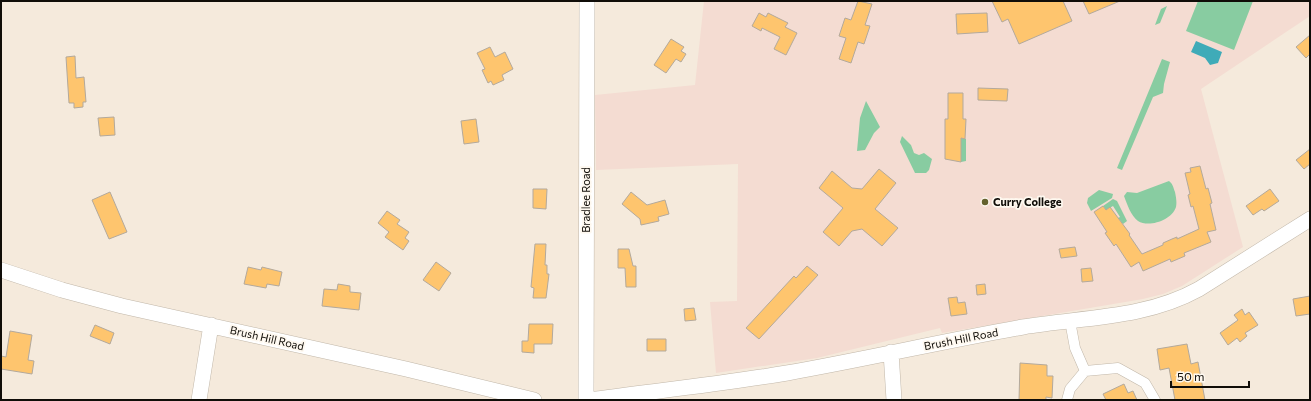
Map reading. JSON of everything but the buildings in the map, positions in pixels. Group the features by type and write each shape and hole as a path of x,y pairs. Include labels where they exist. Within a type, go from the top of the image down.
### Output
{"street":[{"name":"Bradlee Road","path":"586,400 587,1"},
{"name":"Brush Hill Road","path":"590,400 783,373 1024,327 1131,313 1182,298 1309,221"},
{"name":"Brush Hill Road","path":"1,270 84,296 534,400"},
{"path":"1070,321 1075,348 1085,371"},
{"path":"199,400 212,325"},
{"path":"891,352 894,400"},
{"path":"1067,400 1070,389 1085,371 1118,368 1145,383 1155,400"}],"shaded area":[{"name":"Curry College","path":"704,1 1310,1 1310,16 1201,89 1243,247 1182,286 1163,294 1143,299 942,333 940,328 817,358 716,373 710,302 737,301 738,164 596,170 595,95 695,85"}],"green space":[{"path":"1198,1 1253,1 1234,50 1186,31"},
{"path":"1167,6 1160,23 1155,25 1161,9"},
{"path":"1162,59 1170,62 1163,93 1153,97 1122,170 1117,168"},
{"path":"866,101 880,127 874,133 865,150 857,151 860,118"},
{"path":"902,136 911,145 914,153 919,155 924,153 932,159 929,170 926,173 915,173 900,142"},
{"path":"961,138 966,139 966,161 961,162"},
{"path":"1169,181 1173,186 1176,198 1176,207 1174,212 1160,222 1148,224 1138,221 1131,213 1126,203 1124,196 1127,192 1137,193"},
{"path":"1099,190 1113,194 1112,198 1091,211 1087,203 1088,198"},
{"path":"1113,199 1117,201 1127,221 1123,224 1118,218 1120,217 1113,206 1106,210 1103,206"}],"water":[{"path":"1196,41 1222,52 1218,63 1210,65 1205,58 1191,52"}],"place":[{"name":"Curry College","path":"985,202"}]}
